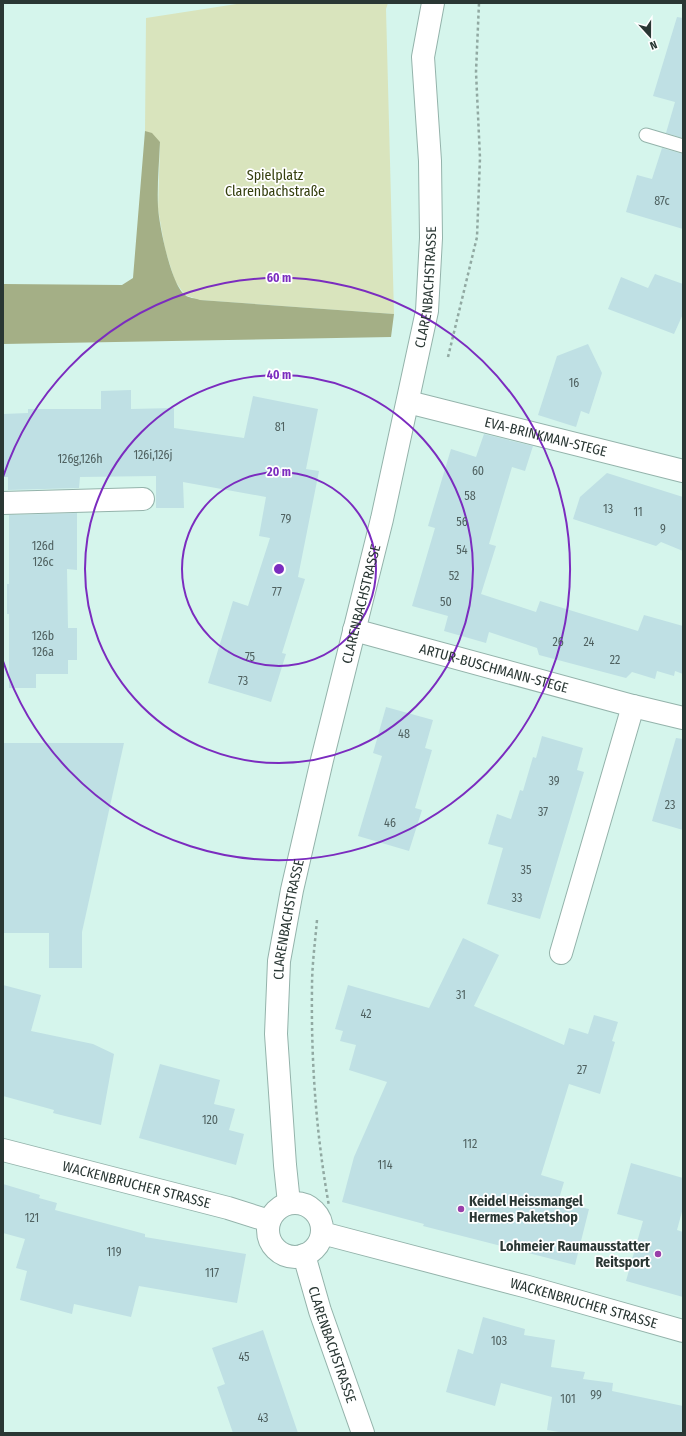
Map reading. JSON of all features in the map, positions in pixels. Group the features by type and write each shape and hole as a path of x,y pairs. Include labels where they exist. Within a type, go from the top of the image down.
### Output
{"street":[{"name":"CLARENBACHSTRASSE","path":"289,1203 276,1034 279,961 292,890 322,760 382,519 427,311 431,238 430,161 423,57 433,3"},
{"name":"EVA-BRINKMAN-STEGE","path":"408,402 683,471"},
{"path":"3,503 144,500"},
{"name":"ARTUR-BUSCHMANN-STEGE","path":"354,630 633,706 683,718"},
{"path":"561,952 633,706"},
{"name":"WACKENBRUCHER STRASSE","path":"3,1150 228,1208 269,1221"},
{"path":"298,1202 314,1210 322,1225 322,1233 316,1247 304,1255 296,1257 287,1256 279,1252 273,1246 267,1230 272,1214 283,1205 289,1203 298,1202"},
{"name":"WACKENBRUCHER STRASSE","path":"322,1233 528,1287 683,1331"},
{"name":"CLARENBACHSTRASSE","path":"304,1255 320,1311 363,1433"}],"lane":[{"path":"646,135 683,146"}],"green space":[{"name":"Spielplatz Clarenbachstraße","path":"243,3 388,3 386,9 394,314 200,300 185,295 175,281 165,249 158,209 160,142 145,131 146,18"},
{"path":"145,131 152,133 160,142 158,183 159,216 171,268 175,280 185,295 200,300 394,314 391,337 3,344 3,284 122,285 133,278"}],"building":[{"path":"677,17 683,18 683,138 666,133 675,102 653,96"},
{"path":"662,148 683,154 683,229 626,212 637,175 652,179"},
{"path":"655,274 683,284 683,314 674,334 608,309 621,277 648,288"},
{"path":"588,344 602,373 589,414 581,411 576,427 538,415 557,356"},
{"path":"131,390 131,409 174,408 174,428 244,438 253,396 318,409 306,469 319,471 298,577 305,579 282,653 286,654 271,702 208,683 233,601 248,606 270,538 259,536 266,497 183,482 184,508 156,508 156,476 80,477 79,488 8,490 8,477 3,477 3,414 28,413 28,409 101,409 101,391"},
{"path":"484,434 533,446 525,471 512,467 489,544 496,546 481,594 536,612 540,601 638,631 644,615 683,626 683,674 675,671 674,676 657,671 655,679 632,672 626,678 539,655 537,648 489,632 486,643 444,631 448,616 412,606 435,528 428,526 451,449 476,457"},
{"path":"607,473 683,497 683,551 661,542 656,546 573,519 580,497"},
{"path":"77,513 77,570 67,569 68,628 77,628 77,660 68,660 68,674 36,674 36,688 9,688 9,614 7,614 7,584 9,584 9,515"},
{"path":"386,707 433,720 425,748 432,750 415,808 422,810 409,851 358,836 382,756 373,753"},
{"path":"542,736 583,748 577,770 584,772 540,919 487,904 503,848 488,844 497,814 511,819 520,790 523,791 533,757 536,758"},
{"path":"676,738 683,739 683,830 652,821"},
{"path":"3,743 124,743 82,932 82,968 49,968 49,933 3,933"},
{"path":"463,938 499,955 474,1006 564,1045 569,1028 588,1034 594,1015 618,1022 612,1041 615,1042 600,1094 569,1084 541,1175 564,1182 558,1202 589,1209 575,1265 423,1226 424,1224 342,1202 354,1157 387,1082 349,1070 356,1045 340,1041 343,1031 335,1029 348,985 429,1008"},
{"path":"3,985 41,995 31,1031 93,1044 114,1054 101,1125 53,1113 54,1110 3,1096"},
{"path":"160,1064 220,1080 214,1104 235,1109 229,1130 244,1134 236,1165 139,1138"},
{"path":"631,1163 683,1178 683,1208 677,1230 683,1232 683,1297 626,1281 643,1221 617,1214"},
{"path":"3,1184 40,1195 39,1198 57,1203 55,1210 145,1234 145,1237 246,1254 237,1303 139,1286 131,1317 74,1304 72,1314 20,1300 27,1271 16,1268 25,1239 3,1233"},
{"path":"483,1317 525,1329 524,1335 555,1340 551,1367 585,1372 583,1379 613,1383 612,1391 683,1406 683,1433 565,1433 547,1430 552,1397 501,1383 495,1406 446,1392 458,1349 473,1354"},
{"path":"263,1330 298,1433 233,1433 217,1387 225,1384 212,1348"}],"place":[{"name":"Keidel Heissmangel Hermes Paketshop","path":"461,1209"},
{"name":"Lohmeier Raumausstatter Reitsport","path":"658,1254"}]}
